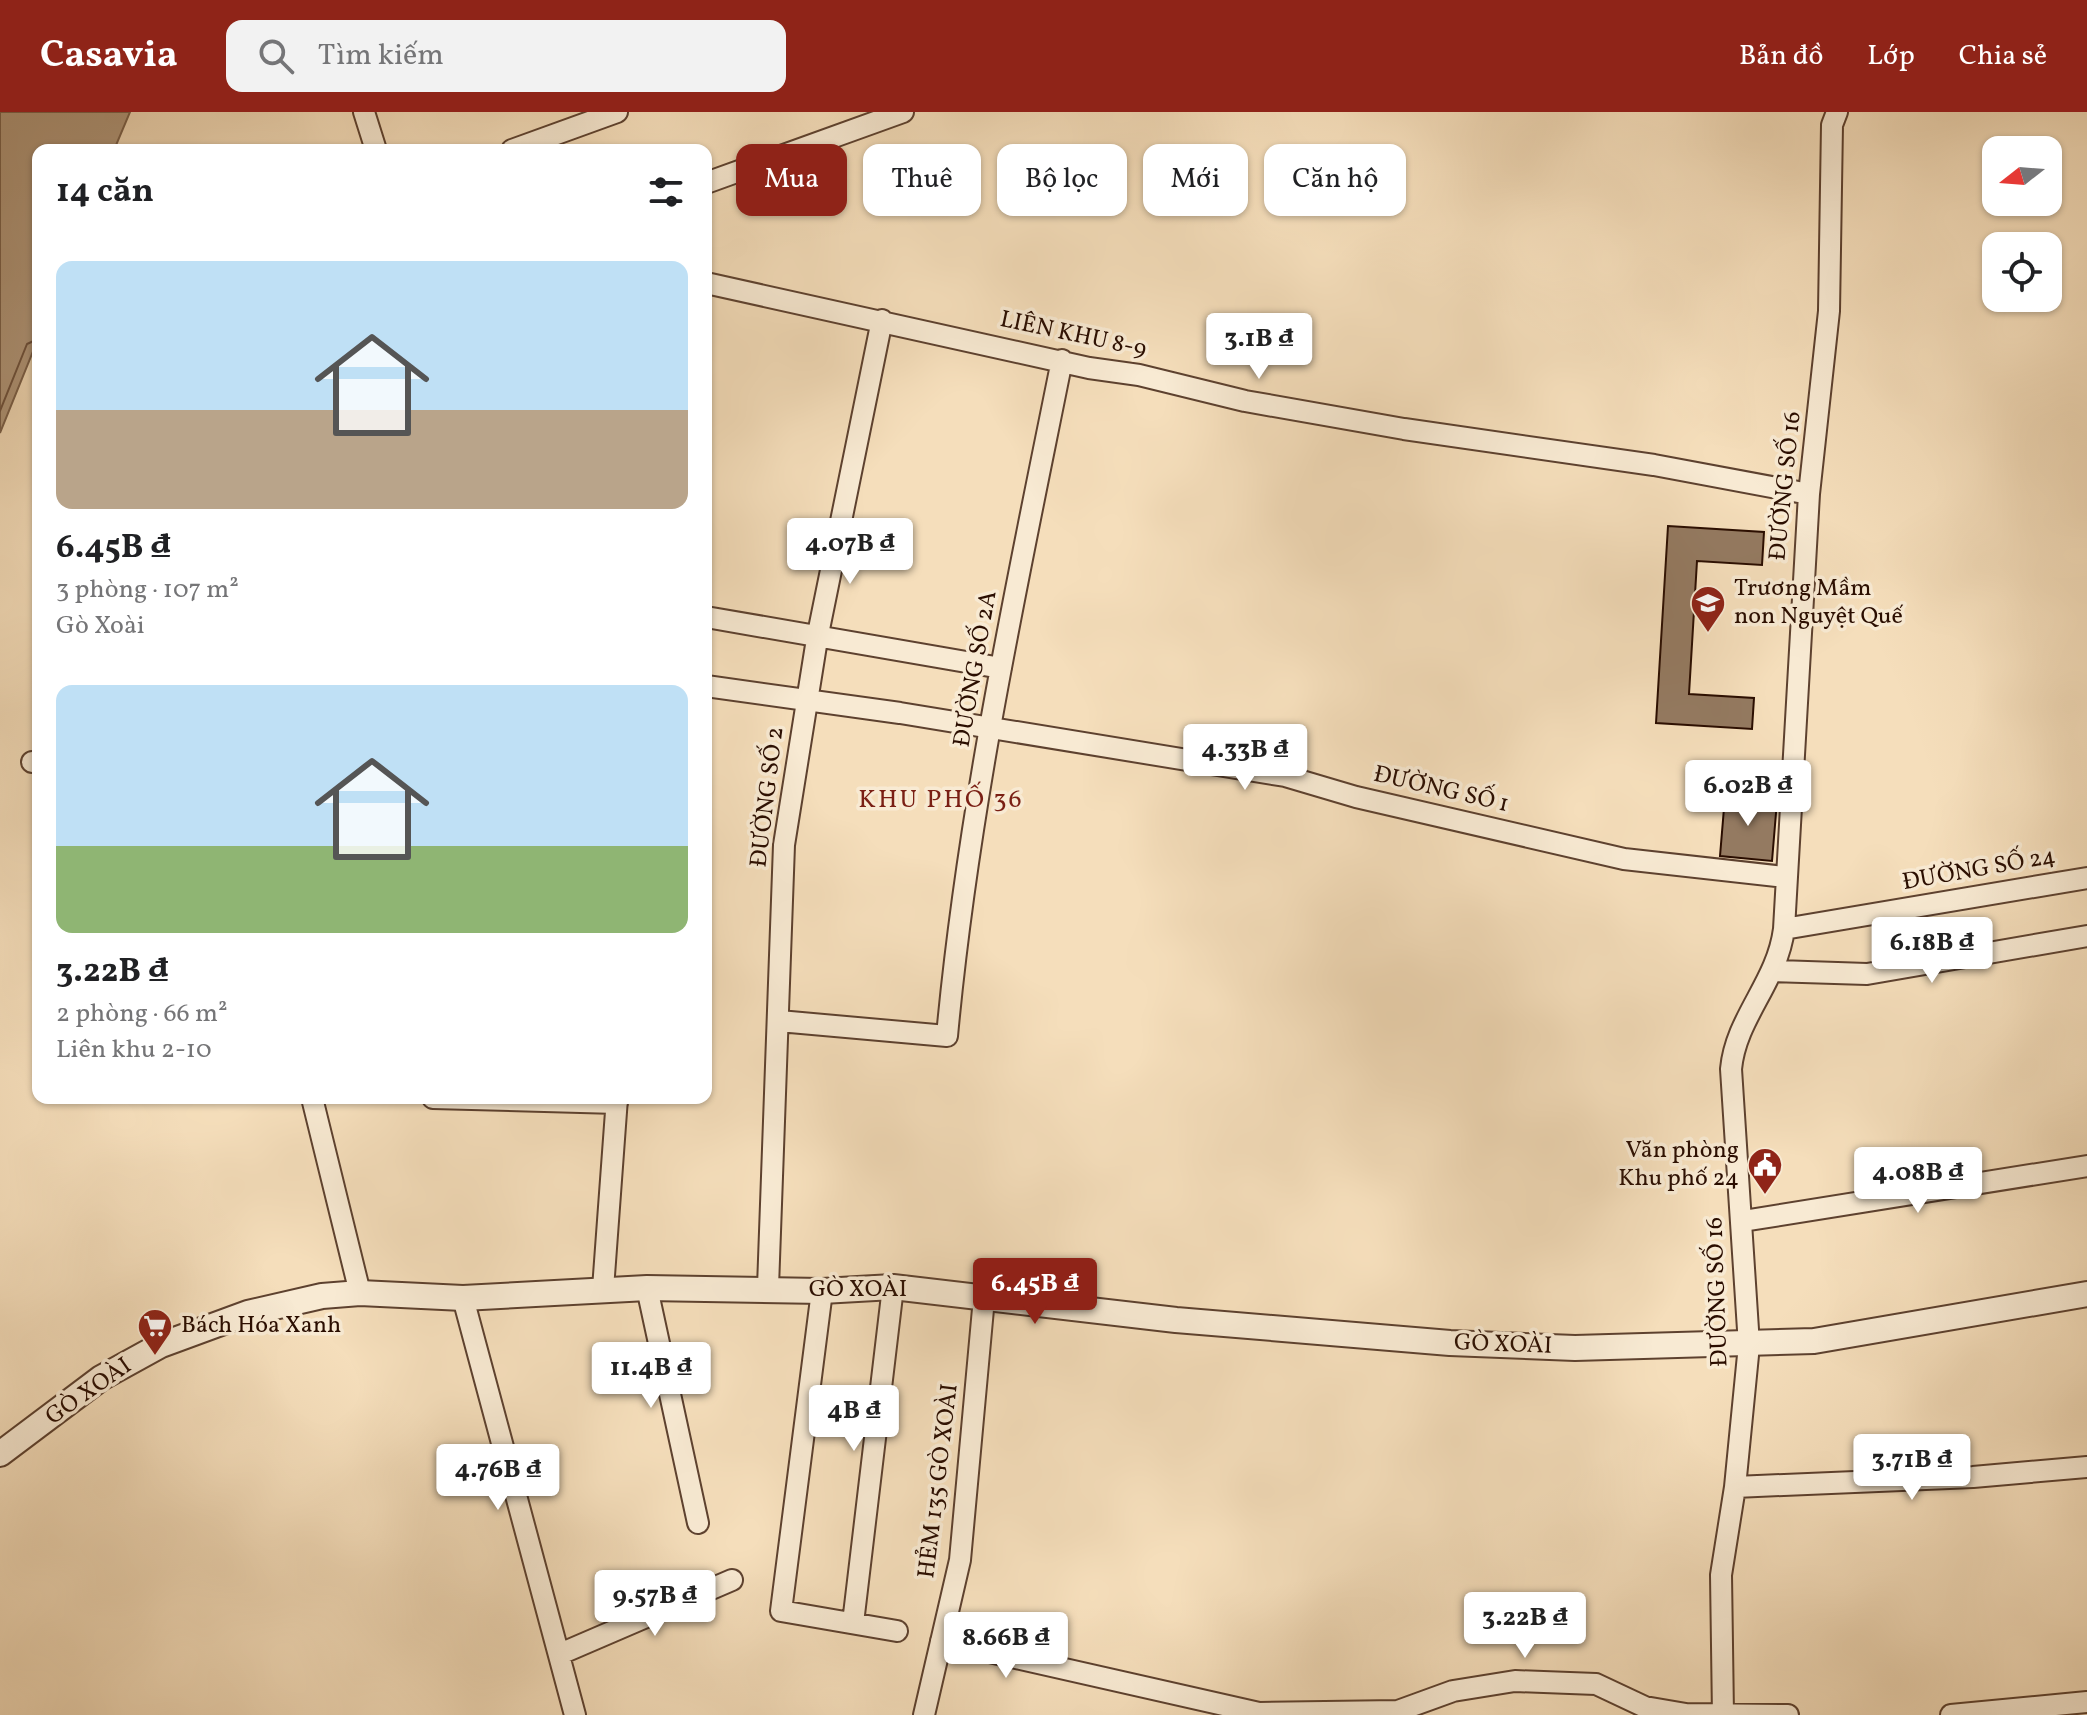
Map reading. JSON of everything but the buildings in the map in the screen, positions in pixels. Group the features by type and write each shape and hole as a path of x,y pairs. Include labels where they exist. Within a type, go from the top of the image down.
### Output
{"street":[{"path":"364,112 374,144"},
{"path":"529,144 617,112"},
{"path":"712,181 903,112"},
{"name":"ĐƯỜNG SỐ 16","path":"1723,1714 1721,1575 1735,1487 1749,1345 1743,1221 1731,1092 1732,1059 1744,1022 1774,971 1784,929 1809,494 1825,357 1831,249 1832,125 1837,112"},
{"name":"LIÊN KHU 8-9","path":"712,284 1294,409 1654,465 1809,494"},
{"name":"ĐƯỜNG SỐ 2","path":"768,1287 784,845 817,639 882,320"},
{"name":"ĐƯỜNG SỐ 2A","path":"779,1021 947,1036 955,941 990,730 1062,360"},
{"path":"712,618 817,639 1001,668"},
{"name":"ĐƯỜNG SỐ 1","path":"712,687 1285,776 1356,797 1624,859 1785,877"},
{"name":"ĐƯỜNG SỐ 24","path":"1784,929 2087,878"},
{"path":"1774,971 1867,974 2087,936"},
{"path":"313,1104 360,1293"},
{"path":"603,1289 617,1104"},
{"path":"1743,1221 2087,1166"},
{"name":"GÒ XOÀI","path":"0,1454 101,1378 161,1345 248,1313 322,1296 360,1293 463,1298 603,1289 768,1287 822,1291 893,1287 1176,1320 1450,1343 1575,1348 1749,1345 1850,1336 2087,1294"},
{"path":"853,1623 893,1287"},
{"path":"647,1288 698,1523"},
{"path":"822,1291 781,1611 897,1631"},
{"path":"463,1298 575,1715"},
{"name":"HẺM 135 GÒ XOÀI","path":"924,1715 960,1560 984,1298"},
{"path":"1735,1487 1973,1477 2087,1467"},
{"path":"560,1654 732,1580"},
{"path":"941,1641 1259,1714 1398,1711 1453,1691 1515,1681 1596,1684 1644,1711 1788,1715"},
{"path":"1951,1715 2087,1702"}],"water":[{"path":"0,112 130,112 117,144 32,144 32,354 0,433"}],"place":[{"name":"Trương Mầm non Nguyệt Quế","path":"1708,634"},
{"name":"Văn phòng Khu phố 24","path":"1765,1196"},
{"name":"Bách Hóa Xanh","path":"155,1357"}],"district":[{"name":"KHU PHỐ 36","path":"941,800"}]}
